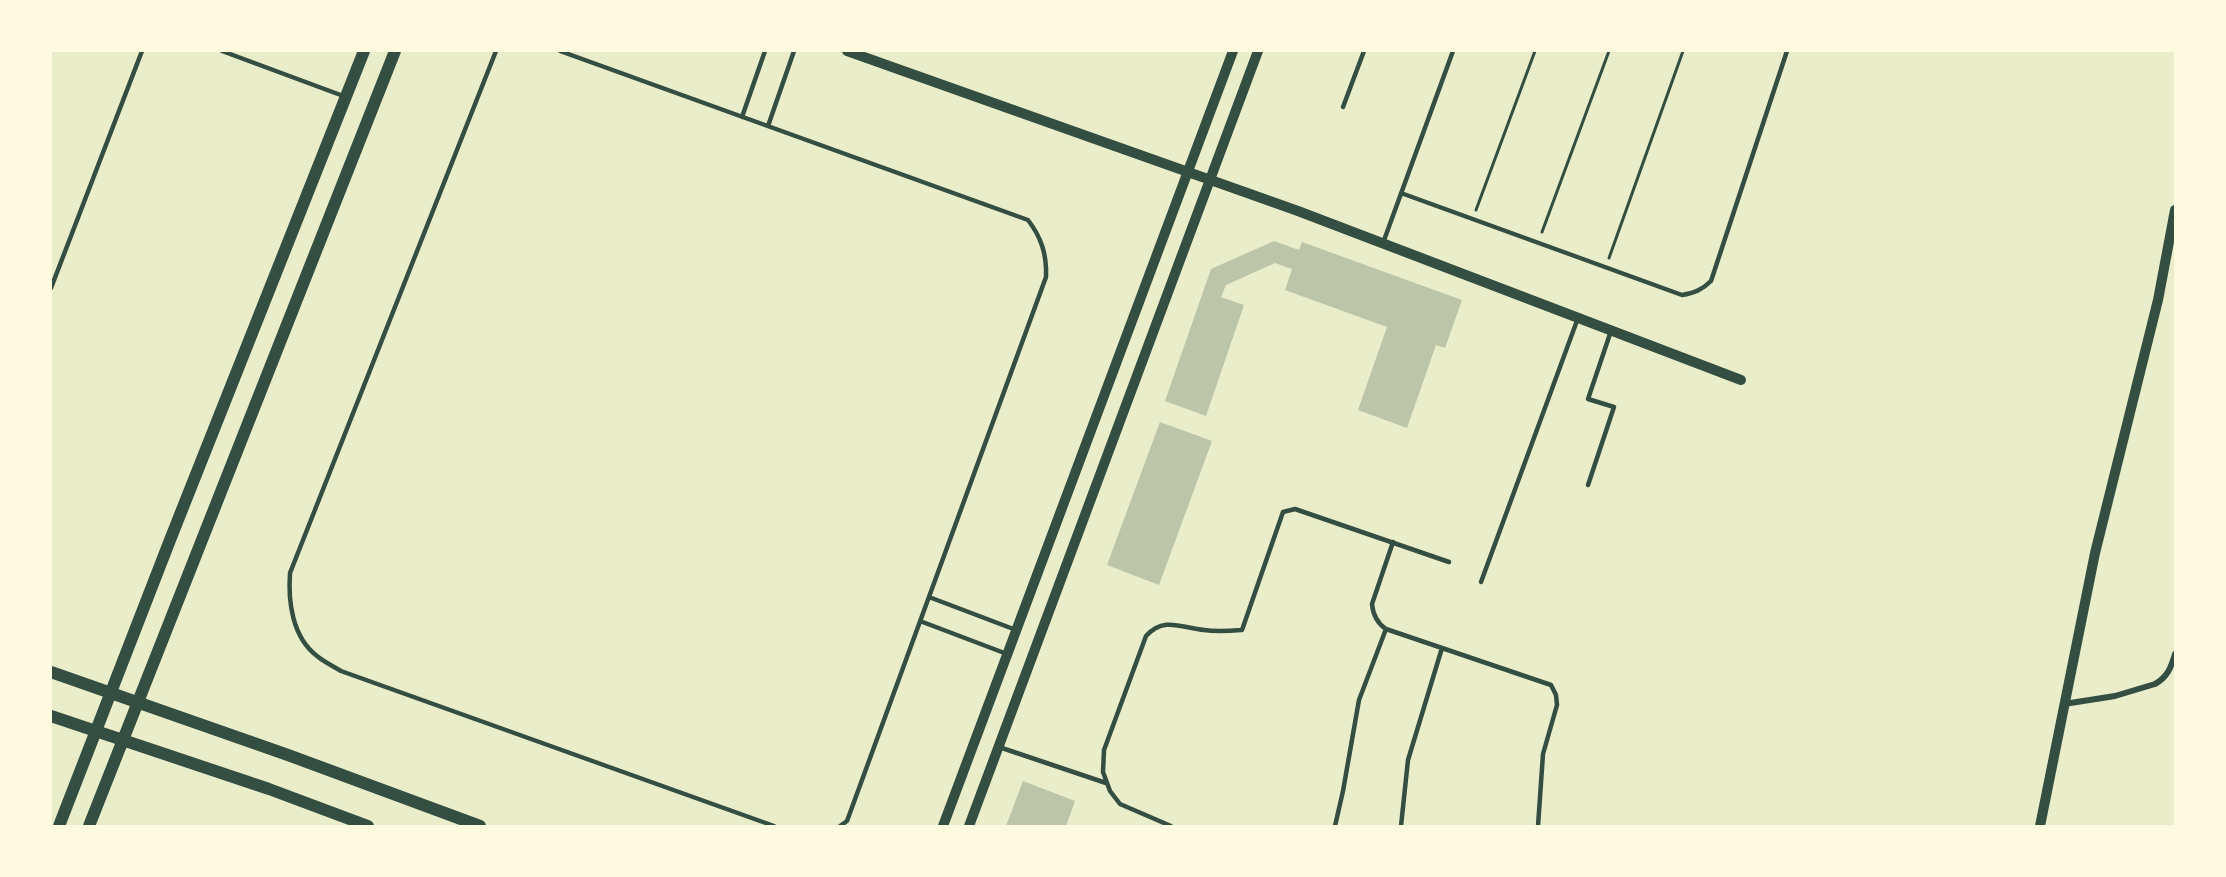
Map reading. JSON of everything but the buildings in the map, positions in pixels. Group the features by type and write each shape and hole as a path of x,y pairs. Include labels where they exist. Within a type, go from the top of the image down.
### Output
{"main road":[{"path":"59,826 364,51"},
{"path":"89,826 395,51"},
{"path":"51,672 288,755 480,826"},
{"path":"51,716 269,789 368,826"}],"street":[{"path":"847,51 1210,180 1741,380"},
{"path":"943,826 1233,51"},
{"path":"969,826 1258,51"},
{"path":"2040,826 2095,553 2158,300 2175,210"},
{"path":"2064,704 2115,696 2155,684 2161,681 2170,670 2175,654"}],"lane":[{"path":"51,288 142,51"},
{"path":"222,51 346,97"},
{"path":"496,51 290,573 289,599 296,624 315,655 341,671 774,826"},
{"path":"560,51 1028,220 1045,251 1046,277 847,821 840,826"},
{"path":"742,117 765,51"},
{"path":"768,126 794,51"},
{"path":"1343,107 1364,51"},
{"path":"1382,244 1453,51"},
{"path":"1401,193 1682,295 1699,291 1711,281 1786,51"},
{"path":"1480,582 1578,318"},
{"path":"1588,485 1614,407 1588,399 1611,331"},
{"path":"1171,826 1120,804 1106,783 1103,772 1104,750 1146,636 1152,630 1167,623 1218,632 1242,630 1283,512 1295,509 1449,561"},
{"path":"1393,542 1372,604 1377,621 1386,629 1551,685 1556,695 1557,705 1543,754 1538,826"},
{"path":"929,597 1016,630"},
{"path":"920,621 1007,654"},
{"path":"1335,826 1359,700 1386,629"},
{"path":"1401,826 1408,760 1442,648"},
{"path":"999,747 1106,783"}],"path":[{"path":"1473,219 1535,51"},
{"path":"1538,243 1609,51"},
{"path":"1605,267 1683,51"}]}
